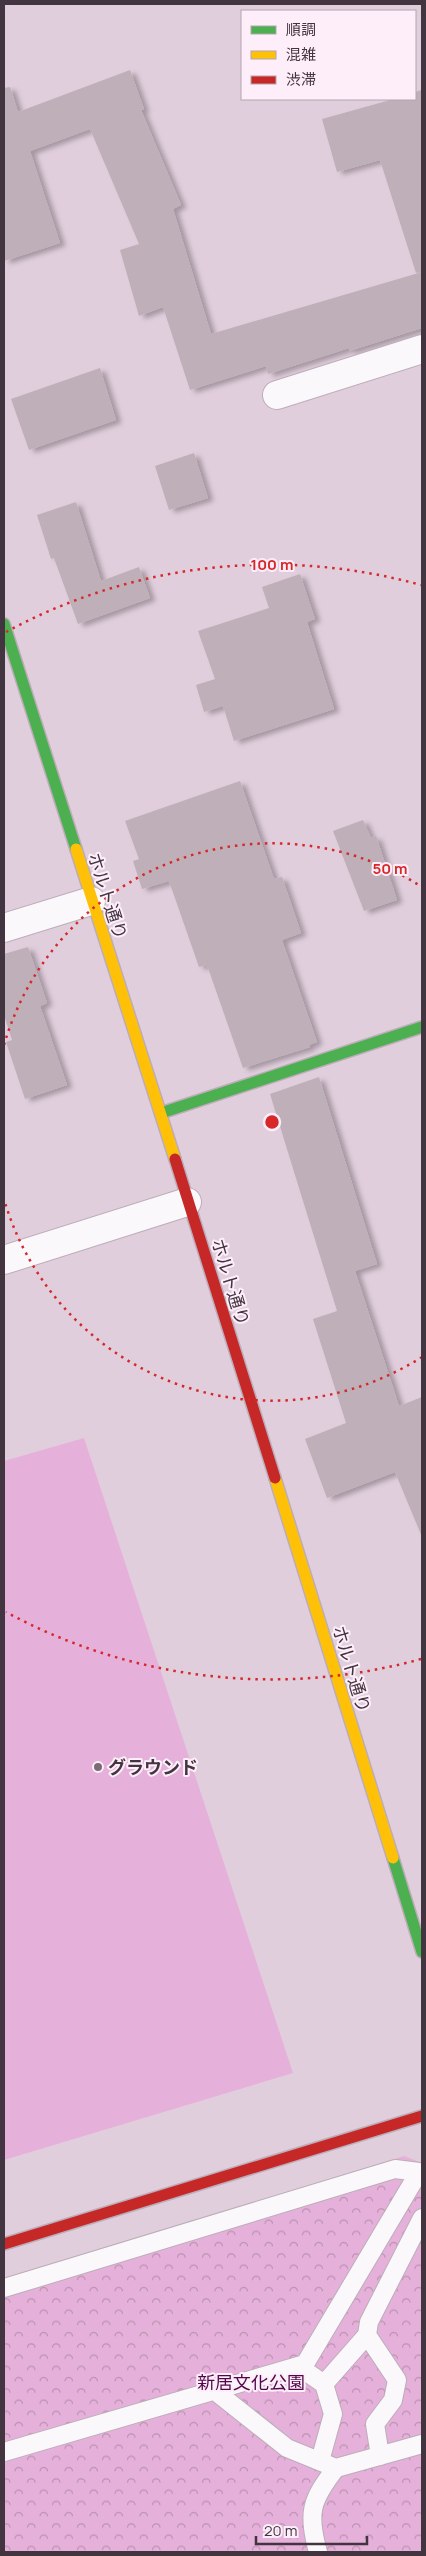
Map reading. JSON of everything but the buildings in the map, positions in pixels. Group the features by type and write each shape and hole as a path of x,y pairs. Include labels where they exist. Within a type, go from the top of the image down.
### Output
{"street":[{"path":"277,395 422,349"},
{"name":"ホルト通り","path":"4,624 91,901 161,1113 187,1202 422,1952"},
{"path":"4,928 91,901"},
{"path":"161,1113 422,1027"},
{"path":"4,1260 187,1202"},
{"path":"4,2244 422,2116"}],"lane":[{"path":"4,2288 395,2169 419,2172 420,2176 305,2364 4,2452"},
{"path":"324,2384 367,2335 369,2322 422,2218"},
{"path":"367,2335 397,2380 392,2400 375,2424 380,2456"},
{"path":"298,2366 324,2384 333,2414 328,2465 313,2504 310,2527 318,2552"},
{"path":"214,2391 287,2448 328,2465 380,2456 422,2444"}],"green space":[{"name":"グラウンド","path":"84,1438 293,2073 4,2160 4,1461"},
{"name":"新居文化公園","path":"404,2156 422,2163 422,2552 4,2552 4,2280"}],"traffic: fast":[{"path":"4,624 76,849"},
{"path":"161,1113 422,1027"},
{"path":"393,1858 422,1952"}],"traffic: slow":[{"path":"76,849 175,1159"},
{"path":"275,1478 393,1858"}],"traffic: jam":[{"path":"175,1159 275,1478"},
{"path":"4,2244 422,2116"}],"place":[{"name":"グラウンド","path":"98,1767"}]}
